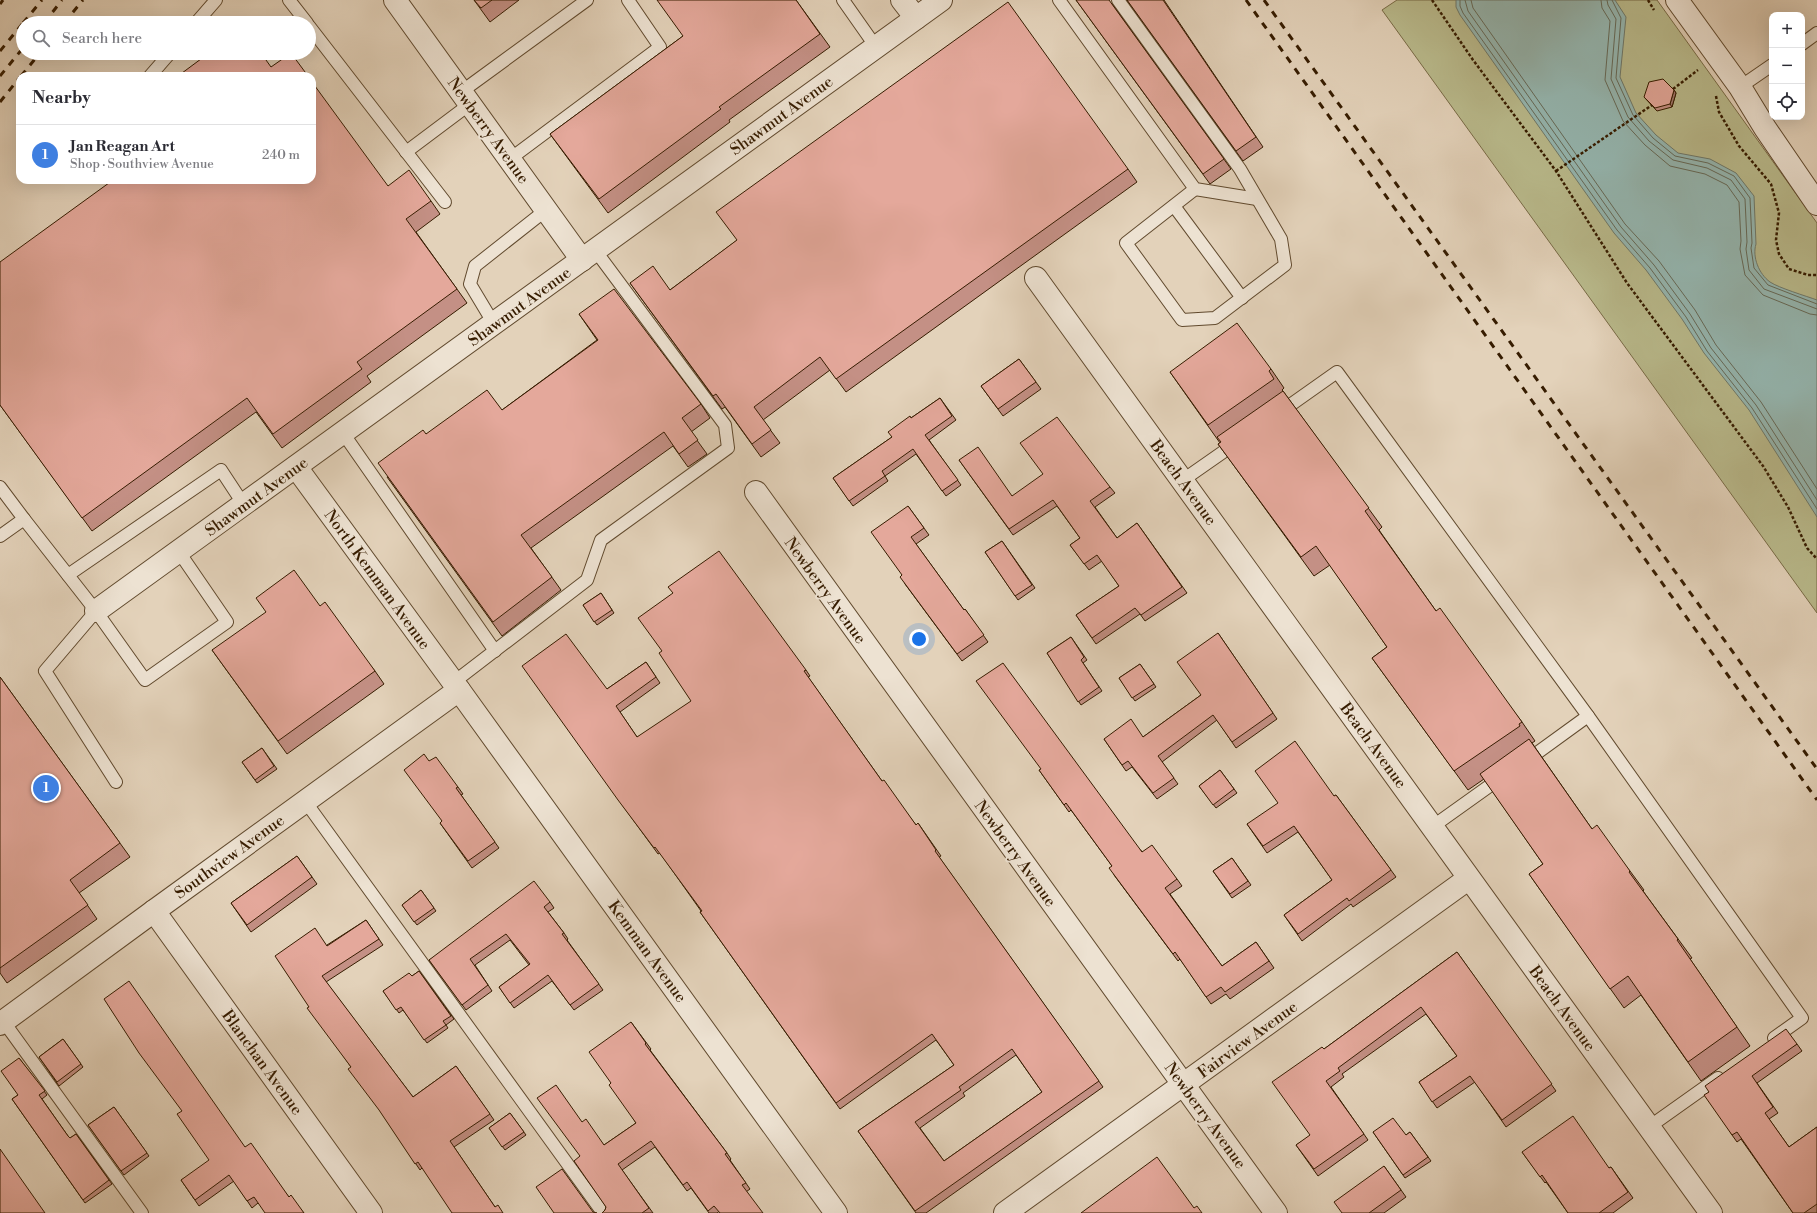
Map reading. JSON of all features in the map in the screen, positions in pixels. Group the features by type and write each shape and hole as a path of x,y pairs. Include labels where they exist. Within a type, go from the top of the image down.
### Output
{"street":[{"path":"902,0 916,18"},
{"name":"Shawmut Avenue","path":"96,611 343,434 941,0"},
{"path":"1677,0 1740,87 1765,128 1817,204"},
{"name":"Newberry Avenue","path":"399,1 546,210 588,255"},
{"name":"Beach Avenue","path":"1036,278 1711,1213"},
{"name":"North Kemman Avenue","path":"296,467 457,686"},
{"name":"Newberry Avenue","path":"756,492 1276,1213"},
{"name":"Southview Avenue","path":"2,1023 304,801 457,686"},
{"name":"Kemman Avenue","path":"457,686 836,1213"},
{"name":"Fairview Avenue","path":"1005,1213 1468,878"},
{"name":"Blanchan Avenue","path":"154,911 372,1213"}],"lane":[{"path":"202,16 216,0"},
{"path":"289,0 302,16"},
{"path":"406,152 466,98 587,0"},
{"path":"510,159 660,47 628,0"},
{"path":"843,0 876,47"},
{"path":"1059,0 1195,189 1257,199"},
{"path":"1118,0 1240,169 1281,239 1285,264 1215,318 1182,320 1126,243 1195,189"},
{"path":"1805,42 1817,33"},
{"path":"316,35 445,202"},
{"path":"153,72 164,60"},
{"path":"1740,87 1769,67"},
{"path":"1174,206 1242,298"},
{"path":"494,324 470,284 475,266 546,210"},
{"path":"457,686 495,651 587,580 601,540 728,448 725,425 588,255"},
{"path":"1268,420 1337,372 1588,716 1802,1018 1767,1043"},
{"path":"343,434 495,651"},
{"path":"1183,480 1243,438"},
{"path":"68,575 221,470 244,505"},
{"path":"0,487 96,611 145,680 227,622 178,552"},
{"path":"0,536 24,519"},
{"path":"96,611 45,671 116,782"},
{"path":"1432,827 1588,716"},
{"path":"304,801 603,1213"},
{"path":"2,1023 142,1213"},
{"path":"1649,1127 1729,1070"}],"path":[{"path":"1432,0 1473,60 1556,171 1627,282 1763,466 1788,507 1807,548 1817,558"},
{"path":"1672,89 1697,71 1702,77"},
{"path":"1716,95 1719,112 1739,146 1771,184 1779,212 1776,240 1779,254 1789,269 1808,275 1817,275"},
{"path":"1556,171 1652,105"}],"green space":[{"path":"1397,0 1657,0 1817,223 1817,613 1382,10"}],"water":[{"path":"1456,0 1615,0 1626,17 1620,77 1636,113 1656,135 1678,153 1710,159 1736,173 1754,196 1755,254 1757,265 1763,275 1774,284 1817,300 1817,517 1749,410 1704,353 1682,319 1646,270 1614,233 1460,15 1456,7"}],"building":[{"path":"474,0 492,0 481,8"},
{"path":"657,0 796,0 820,34 719,107 721,109 599,199 550,134 683,36"},
{"path":"1076,0 1109,0 1224,159 1203,174"},
{"path":"1127,0 1163,0 1256,137 1236,151"},
{"path":"1008,2 1128,169 836,379 820,357 754,407 771,430 752,444 716,394 713,396 630,283 653,266 670,290 737,240 716,212"},
{"path":"200,60 266,60 271,67 281,60 296,60 305,72 183,72"},
{"path":"1663,79 1674,90 1670,104 1655,108 1644,97 1649,82"},
{"path":"316,87 388,186 409,170 431,201 406,219 457,289 357,362 362,369 273,434 247,398 82,518 0,405 0,262 107,184 316,184"},
{"path":"614,289 701,404 682,418 698,440 679,454 664,432 521,535 552,577 493,622 378,463 423,430 426,434 487,390 502,410 598,340 579,314"},
{"path":"1237,323 1271,369 1269,371 1274,379 1208,425 1170,372"},
{"path":"1019,359 1036,382 998,409 981,386"},
{"path":"1283,391 1369,508 1365,511 1436,611 1440,608 1522,722 1519,724 1520,726 1454,771 1372,658 1387,647 1316,546 1301,557 1218,444 1221,442 1217,437"},
{"path":"940,398 952,416 925,435 958,480 942,491 913,449 882,471 885,476 849,501 833,478 892,437 888,432 910,416 911,418"},
{"path":"1057,417 1110,487 1090,501 1117,538 1137,523 1182,587 1141,615 1135,608 1092,638 1076,615 1119,586 1097,555 1084,564 1070,545 1080,538 1053,500 1009,529 959,460 978,447 1012,496 1043,474 1020,443"},
{"path":"908,506 924,528 911,537 984,635 957,654 900,577 902,575 871,532"},
{"path":"1002,541 1032,585 1015,596 985,552"},
{"path":"719,551 806,670 804,671 882,781 884,780 916,825 918,823 936,850 935,851 1099,1081 915,1211 858,1131 954,1065 932,1034 836,1103 700,912 702,911 618,800 522,666 566,634 607,689 646,662 656,677 616,706 637,737 691,701 659,653 662,651 638,618 673,593 668,587","holes":["1012,1049 1042,1092 944,1161 915,1122 961,1090 959,1087"]},
{"path":"294,570 320,606 325,602 375,671 278,741 212,650 266,612 256,598"},
{"path":"601,593 612,610 594,622 583,605"},
{"path":"1218,633 1273,713 1232,742 1213,715 1158,756 1174,778 1153,793 1128,761 1122,765 1104,739 1131,719 1143,737 1201,695 1177,662"},
{"path":"1071,637 1084,657 1081,660 1099,687 1078,702 1047,653"},
{"path":"1003,663 1142,852 1152,845 1177,879 1165,888 1222,966 1256,942 1269,961 1225,992 1221,987 1206,997 1175,952 1173,954 1109,868 1112,866 1066,803 1064,805 1039,770 1041,769 976,681"},
{"path":"1140,664 1154,684 1132,698 1119,678"},
{"path":"0,677 120,843 70,880 88,905 0,968"},
{"path":"1529,739 1592,829 1597,825 1678,939 1677,940 1737,1027 1688,1062 1628,976 1610,989 1529,874 1543,864 1480,774"},
{"path":"1295,741 1334,796 1336,795 1391,870 1349,901 1347,898 1298,934 1284,915 1332,880 1294,826 1263,846 1247,824 1278,803 1255,771"},
{"path":"262,748 274,766 255,780 242,762"},
{"path":"424,754 429,761 436,757 458,787 456,788 495,842 468,861 440,823 442,821 404,770"},
{"path":"1220,770 1234,789 1213,805 1199,786"},
{"path":"297,856 312,877 247,925 231,903"},
{"path":"1232,858 1248,881 1230,894 1213,871"},
{"path":"534,881 550,902 544,907 599,984 570,1005 548,975 510,1003 499,987 530,964 506,934 470,959 488,985 462,1005 429,960"},
{"path":"421,890 434,908 414,922 402,905"},
{"path":"366,920 379,939 322,976 413,1097 456,1066 490,1114 450,1141 495,1207 498,1205 503,1213 452,1213 418,1162 415,1164 379,1110 348,1069 351,1067 307,1008 309,1007 275,956 315,928 327,946"},
{"path":"1457,952 1552,1084 1502,1120 1470,1076 1432,1102 1419,1082 1457,1056 1421,1007 1338,1068 1340,1071 1326,1081 1364,1134 1314,1169 1296,1145 1310,1135 1272,1082 1322,1047 1324,1049"},
{"path":"419,971 451,1016 443,1021 446,1025 424,1040 401,1007 396,1010 383,991 409,973 412,976"},
{"path":"129,981 245,1147 251,1143 289,1197 291,1195 304,1213 265,1213 254,1197 247,1201 229,1175 195,1200 181,1180 209,1160 177,1114 182,1111 139,1053 104,999"},
{"path":"631,1022 646,1043 645,1044 727,1153 725,1154 746,1183 742,1185 763,1213 720,1213 714,1206 708,1211 687,1182 683,1185 651,1141 618,1164 649,1208 642,1213 602,1213 606,1207 574,1161 580,1156 537,1098 556,1085 582,1122 586,1119 604,1145 636,1123 609,1085 611,1083 589,1052"},
{"path":"1786,1029 1797,1044 1752,1076 1773,1107 1765,1113 1789,1147 1817,1127 1817,1204 1804,1213 1793,1213 1737,1132 1732,1135 1704,1095 1709,1092 1705,1086"},
{"path":"63,1039 81,1064 57,1082 39,1057"},
{"path":"19,1058 45,1091 39,1095 68,1136 70,1138 76,1134 109,1180 83,1200 12,1099 18,1095 1,1071"},
{"path":"114,1107 147,1153 121,1171 88,1125"},
{"path":"510,1113 524,1132 502,1147 489,1128"},
{"path":"1573,1116 1609,1168 1611,1167 1628,1192 1599,1213 1568,1213 1542,1175 1540,1177 1522,1152"},
{"path":"1393,1118 1406,1135 1410,1132 1428,1157 1403,1175 1373,1132"},
{"path":"0,1149 45,1213 0,1213"},
{"path":"1157,1157 1194,1208 1197,1206 1202,1213 1081,1213"},
{"path":"1384,1166 1401,1190 1369,1213 1342,1213 1334,1202"},
{"path":"562,1169 593,1212 597,1213 554,1213 536,1187"}],"railway":[{"path":"0,4 3,0"},
{"path":"29,16 42,0"},
{"path":"49,16 62,0"},
{"path":"70,16 83,0"},
{"path":"1246,0 1817,800"},
{"path":"1264,0 1817,769"},
{"path":"0,51 16,32"},
{"path":"0,76 16,57"},
{"path":"24,72 34,60"},
{"path":"0,102 16,82"}],"place":[{"name":"Jan Reagan Art","path":"46,788"}]}
